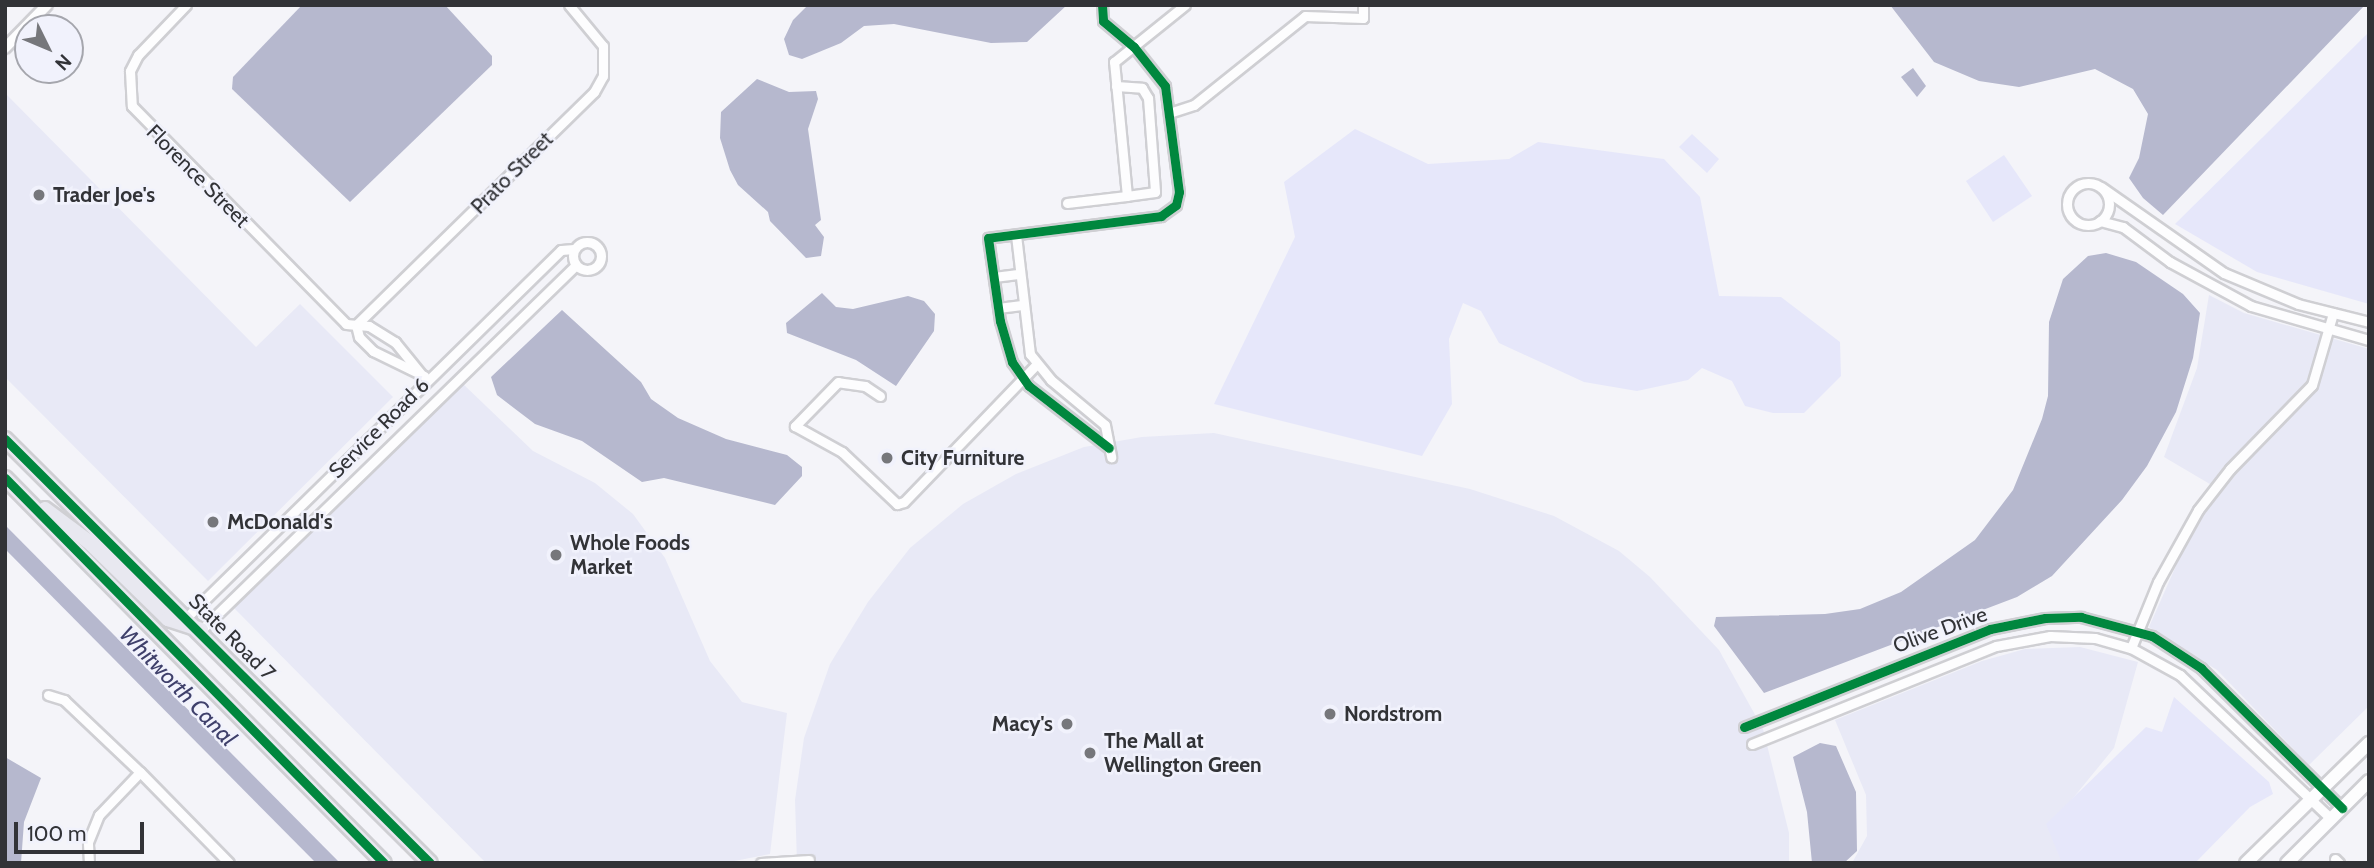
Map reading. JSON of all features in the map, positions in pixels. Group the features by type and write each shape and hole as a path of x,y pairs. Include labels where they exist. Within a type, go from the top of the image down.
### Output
{"main road":[{"name":"State Road 7","path":"5,439 201,630 430,863"},
{"path":"5,478 384,863"},
{"path":"18,491 88,541 168,619 201,630"},
{"path":"2246,863 2369,743"},
{"path":"2287,863 2369,781"}],"street":[{"path":"5,48 47,5"},
{"name":"Florence Street","path":"186,5 138,55 130,71 132,106 346,324 369,326 395,342 424,376"},
{"name":"Prato Street","path":"356,325 594,92 603,76 603,46 569,5"},
{"path":"1016,235 1025,340 1036,365 1105,425 1110,452 1021,377 1006,345 988,238 1169,213 1179,192 1166,86 1134,47 1103,21 1102,5"},
{"path":"1126,196 1114,62 1120,54 1134,47 1185,5"},
{"path":"1169,113 1194,105 1305,16 1363,18 1363,5"},
{"path":"1067,202 1155,192 1147,98 1134,85 1116,86"},
{"path":"2369,322 2333,313 2224,273 2101,187 2087,183 2075,187 2067,206 2079,223 2100,221 2123,227 2220,292 2279,317 2329,332 2369,340"},
{"path":"2100,221 2109,201 2101,187"},
{"path":"587,241 601,251 600,262 593,269 576,265 574,249 587,241"},
{"name":"Service Road 6","path":"187,617 424,376 561,250 574,249"},
{"name":"Service Road 6","path":"201,630 576,265"},
{"path":"994,277 1020,274"},
{"path":"998,308 1022,305"},
{"path":"2131,648 2158,582 2198,510 2230,469 2312,385 2333,313"},
{"name":"Florence Street","path":"356,325 359,337 373,351 402,369 424,376"},
{"path":"880,396 865,386 838,382 795,426 842,452 897,503 904,502 1021,377 1036,365"},
{"name":"Olive Drive","path":"1744,727 1908,660 2018,622 2081,617 2138,631 2209,674 2342,808"},
{"name":"Olive Drive","path":"1752,744 1921,674 2015,641 2065,635 2131,648 2180,675 2331,819"},
{"path":"48,695 64,701 140,772 229,863"},
{"path":"89,863 88,842 99,815 140,772"},
{"path":"761,863 809,860"}],"shaded area":[{"path":"302,5 445,5 492,56 492,65 350,202 232,89 233,77"},
{"path":"808,5 1067,5 1027,42 991,43 894,24 864,26 841,43 802,59 789,55 784,39 793,20"},
{"path":"1890,5 2365,5 2163,215 2143,198 2129,178 2139,158 2148,114 2133,89 2095,69 2019,87 1979,81 1934,62"},
{"path":"2369,32 2369,304 2257,272 2175,224"},
{"path":"1913,68 1926,86 1917,97 1901,77"},
{"path":"757,79 789,92 816,91 818,99 808,129 821,220 815,225 824,237 821,256 806,258 770,221 768,212 738,185 730,170 720,138 721,112"},
{"path":"5,93 256,347 300,304 393,397 208,581 5,377"},
{"path":"1355,129 1428,164 1509,159 1538,142 1664,159 1700,197 1719,296 1781,297 1840,342 1841,376 1804,413 1773,413 1745,406 1732,381 1702,368 1688,380 1637,391 1584,382 1499,343 1481,311 1463,303 1449,339 1452,404 1422,456 1214,404 1295,237 1284,182"},
{"path":"1692,134 1719,159 1707,173 1679,147"},
{"path":"2004,155 2032,196 1993,222 1966,181"},
{"path":"2106,253 2136,262 2183,294 2200,313 2193,358 2176,412 2147,466 2122,500 2052,576 2017,597 1764,693 1714,626 1716,617 1825,614 1860,609 1901,592 1975,540 2013,490 2042,419 2048,396 2049,322 2063,279 2088,256"},
{"path":"822,293 836,307 853,309 908,296 924,301 935,314 934,331 896,386 856,360 787,333 786,323"},
{"path":"2209,295 2244,313 2369,349 2369,706 2309,765 2217,670 2149,627 2187,541 2220,490 2164,457 2197,368"},
{"path":"562,310 641,382 651,399 678,418 726,439 787,455 802,467 802,476 775,505 664,478 642,482 582,441 535,424 497,395 491,377"},
{"path":"462,383 533,451 595,483 633,514 665,558 710,661 742,702 787,713 770,854 724,863 486,863 234,608"},
{"name":"The Mall at Wellington Green","path":"1214,433 1470,489 1554,516 1619,551 1650,577 1719,650 1763,729 1789,833 1789,863 797,863 795,800 804,738 830,664 868,602 910,548 963,504 1016,474 1084,447 1142,437"},
{"path":"5,525 340,863 316,863 5,549"},
{"path":"2080,647 2138,662 2114,748 2051,825 2064,863 1852,863 1867,836 1866,795 1835,720 1982,661 2025,649"},
{"path":"2174,697 2269,782 2273,794 2250,807 2195,863 2062,863 2046,824 2146,727 2162,732"},
{"path":"1820,743 1836,746 1856,792 1857,851 1844,863 1812,863 1807,812 1793,757"},
{"path":"5,757 41,778 24,822 21,863 5,863"}],"cycle path":[{"path":"1102,5 1103,21 1134,47 1165,86 1179,192 1176,205 1161,216 988,238 1000,321 1012,362 1029,386 1109,448"},
{"path":"5,439 430,863"},
{"path":"5,478 384,863"},
{"path":"1744,727 1990,629 2045,618 2081,617 2152,636 2201,668 2342,808"}],"place":[{"name":"Trader Joe's","path":"39,195"},
{"name":"City Furniture","path":"887,458"},
{"name":"McDonald's","path":"213,522"},
{"name":"Whole Foods Market","path":"556,555"},
{"name":"Nordstrom","path":"1330,714"},
{"name":"Macy's","path":"1067,724"},
{"name":"The Mall at Wellington Green","path":"1090,753"}],"water label":[{"name":"Whitworth Canal","path":"178,686"}]}
